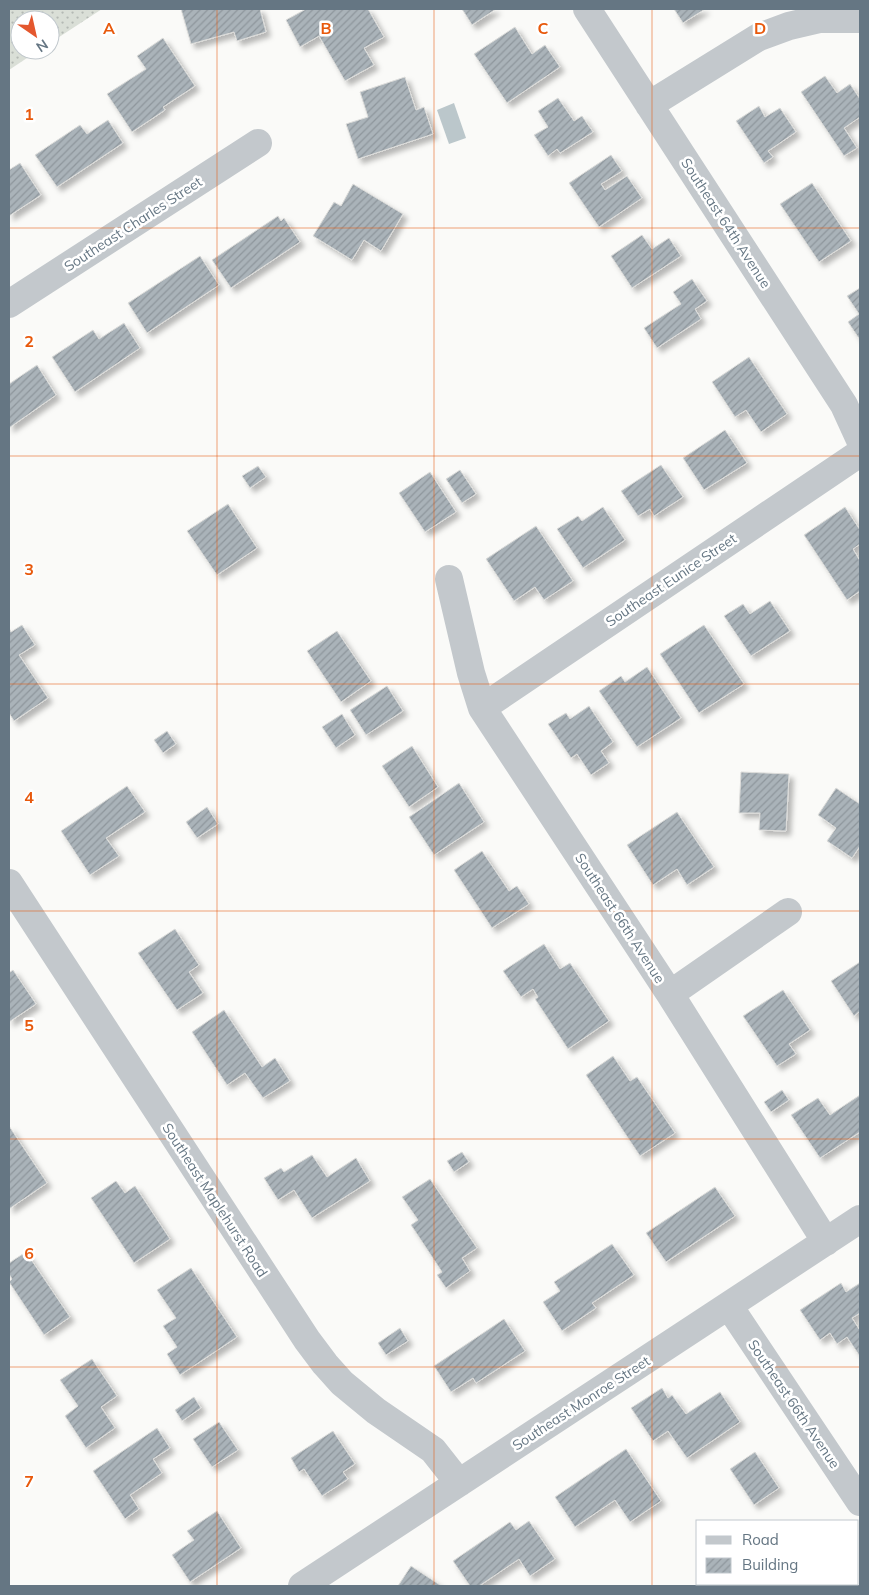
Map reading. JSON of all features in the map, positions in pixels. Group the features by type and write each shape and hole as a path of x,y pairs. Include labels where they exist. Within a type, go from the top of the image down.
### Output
{"street":[{"name":"Southeast 64th Avenue","path":"587,9 844,405 860,440"},
{"path":"649,105 759,37 789,26 819,19 860,19"},
{"name":"Southeast Charles Street","path":"9,304 258,143"},
{"name":"Southeast Eunice Street","path":"482,708 860,453"},
{"name":"Southeast 66th Avenue","path":"449,579 471,672 482,708 670,994 826,1242"},
{"name":"Southeast Maplehurst Road","path":"12,894 319,1356 342,1383 358,1397 433,1450 459,1483"},
{"path":"670,994 788,912"},
{"name":"Southeast Monroe Street","path":"302,1586 860,1219"},
{"name":"Southeast 66th Avenue","path":"729,1306 860,1502"}],"shaded area":[{"path":"9,9 102,9 60,36 60,10 10,10 10,60 24,60 9,70"},
{"path":"454,103 466,138 449,144 437,110"}],"building":[{"path":"181,9 260,9 266,32 237,41 234,32 191,44"},
{"path":"306,9 368,9 384,37 364,48 374,65 345,81 319,36 300,47 286,20"},
{"path":"462,9 496,9 472,25"},
{"path":"674,9 705,9 683,23"},
{"path":"515,27 532,54 545,45 560,67 507,103 474,54"},
{"path":"163,38 195,86 163,107 165,110 132,132 107,94 146,69 137,56"},
{"path":"825,76 837,93 850,84 860,99 860,117 844,128 857,148 844,156 801,92"},
{"path":"405,77 416,110 424,107 433,134 358,159 346,124 368,117 360,92"},
{"path":"558,98 574,121 582,116 593,132 560,153 557,149 548,156 534,135 548,127 538,111"},
{"path":"759,106 765,117 780,108 796,132 768,151 773,157 764,163 736,121"},
{"path":"108,120 123,143 57,187 35,155 80,125 87,134"},
{"path":"611,155 622,171 601,184 605,190 627,176 642,198 599,227 569,183"},
{"path":"20,163 41,195 9,216 9,170"},
{"path":"812,183 851,241 819,262 780,204"},
{"path":"353,184 403,214 381,251 364,240 352,260 313,236 334,202 341,206"},
{"path":"278,216 281,221 284,218 300,242 231,288 212,260"},
{"path":"642,235 652,249 669,238 681,256 632,288 611,256"},
{"path":"200,256 219,285 147,333 128,303"},
{"path":"692,279 707,301 695,309 701,319 657,348 644,328 681,304 673,292"},
{"path":"860,288 860,340 848,322 859,314 847,296"},
{"path":"124,323 140,348 75,392 52,357 93,330 99,339"},
{"path":"749,357 787,414 761,432 746,410 735,417 712,382"},
{"path":"37,365 56,395 9,428 9,384"},
{"path":"725,430 747,463 704,490 683,458"},
{"path":"661,465 683,497 654,516 650,509 638,516 621,491"},
{"path":"258,466 266,477 250,488 242,476"},
{"path":"460,470 476,494 462,503 446,479"},
{"path":"430,472 456,512 425,532 399,493"},
{"path":"228,504 257,548 217,575 187,531"},
{"path":"603,507 625,540 583,568 557,529 578,516 582,521"},
{"path":"845,507 860,530 860,544 853,549 860,561 860,591 847,600 804,535"},
{"path":"536,526 573,581 544,600 535,587 514,601 486,559"},
{"path":"770,601 790,631 751,656 724,616 743,604 750,614"},
{"path":"22,625 35,645 19,655 48,698 14,721 9,713 9,628 11,632"},
{"path":"704,625 744,684 699,713 660,654"},
{"path":"337,631 371,681 341,702 307,651"},
{"path":"647,667 681,718 637,747 599,691 621,676 625,682"},
{"path":"387,686 403,711 366,735 350,710"},
{"path":"589,706 613,742 601,751 609,763 591,775 577,754 571,758 548,724 566,713 570,719"},
{"path":"342,714 355,735 336,748 322,727"},
{"path":"167,731 176,744 163,753 154,740"},
{"path":"412,746 438,787 409,807 382,766"},
{"path":"741,772 789,774 786,831 759,830 760,813 739,813"},
{"path":"459,783 484,822 434,855 409,817"},
{"path":"127,786 145,812 106,838 119,856 90,875 61,831"},
{"path":"836,788 860,804 860,846 852,858 827,841 836,828 818,815"},
{"path":"207,807 218,824 197,838 186,822"},
{"path":"677,812 714,867 687,885 677,869 653,885 627,845"},
{"path":"482,851 509,891 517,886 529,904 492,928 454,870"},
{"path":"175,929 199,965 189,972 203,993 177,1010 138,953"},
{"path":"544,944 560,969 570,963 609,1021 568,1049 535,999 538,997 533,989 521,997 503,971"},
{"path":"860,962 860,1011 854,1016 831,981"},
{"path":"13,970 36,1004 9,1022 9,973"},
{"path":"783,990 810,1030 789,1044 796,1054 777,1066 743,1016"},
{"path":"224,1010 262,1067 275,1058 290,1081 263,1098 245,1073 227,1085 192,1032"},
{"path":"613,1056 630,1081 637,1077 675,1133 640,1156 586,1075"},
{"path":"782,1090 789,1100 771,1112 764,1102"},
{"path":"860,1095 860,1132 820,1158 791,1115 818,1098 830,1115"},
{"path":"9,1126 47,1183 9,1209"},
{"path":"462,1152 469,1162 454,1172 447,1161"},
{"path":"312,1155 327,1177 356,1158 370,1181 312,1218 294,1190 278,1200 264,1178 281,1168 284,1172"},
{"path":"430,1179 477,1248 462,1258 470,1271 446,1288 437,1275 442,1272 411,1225 418,1220 402,1197"},
{"path":"116,1181 125,1193 135,1186 170,1239 134,1263 91,1198"},
{"path":"715,1187 735,1216 666,1262 646,1233"},
{"path":"612,1244 634,1275 592,1303 596,1308 562,1331 543,1302 560,1291 554,1282"},
{"path":"26,1252 70,1317 44,1335 9,1282 12,1279 9,1274 9,1263"},
{"path":"191,1268 237,1337 180,1375 167,1354 177,1347 163,1326 176,1318 157,1290"},
{"path":"841,1283 846,1292 860,1283 860,1313 852,1318 860,1328 859,1355 847,1337 837,1344 830,1333 820,1340 800,1310"},
{"path":"504,1319 525,1351 476,1383 473,1378 451,1392 434,1366"},
{"path":"400,1328 408,1341 386,1355 378,1343"},
{"path":"92,1359 117,1396 101,1407 115,1428 86,1448 65,1416 78,1406 60,1380"},
{"path":"662,1388 668,1398 672,1395 686,1414 720,1392 740,1422 687,1458 668,1431 653,1441 631,1408"},
{"path":"194,1397 201,1408 182,1421 175,1410"},
{"path":"219,1422 238,1450 212,1467 193,1439"},
{"path":"157,1428 170,1448 153,1459 162,1473 130,1495 139,1509 125,1519 93,1471"},
{"path":"333,1431 355,1464 343,1472 348,1479 322,1496 304,1469 299,1472 291,1458"},
{"path":"626,1449 661,1501 630,1522 615,1500 575,1527 555,1497"},
{"path":"755,1452 779,1488 754,1505 730,1469"},
{"path":"217,1511 241,1548 190,1582 172,1555 194,1540 187,1531"},
{"path":"529,1521 555,1559 530,1576 519,1559 479,1586 470,1586 453,1561 510,1522 516,1530"},
{"path":"411,1566 440,1585 440,1586 398,1586"},
{"path":"795,1585 826,1585 825,1586"}]}
